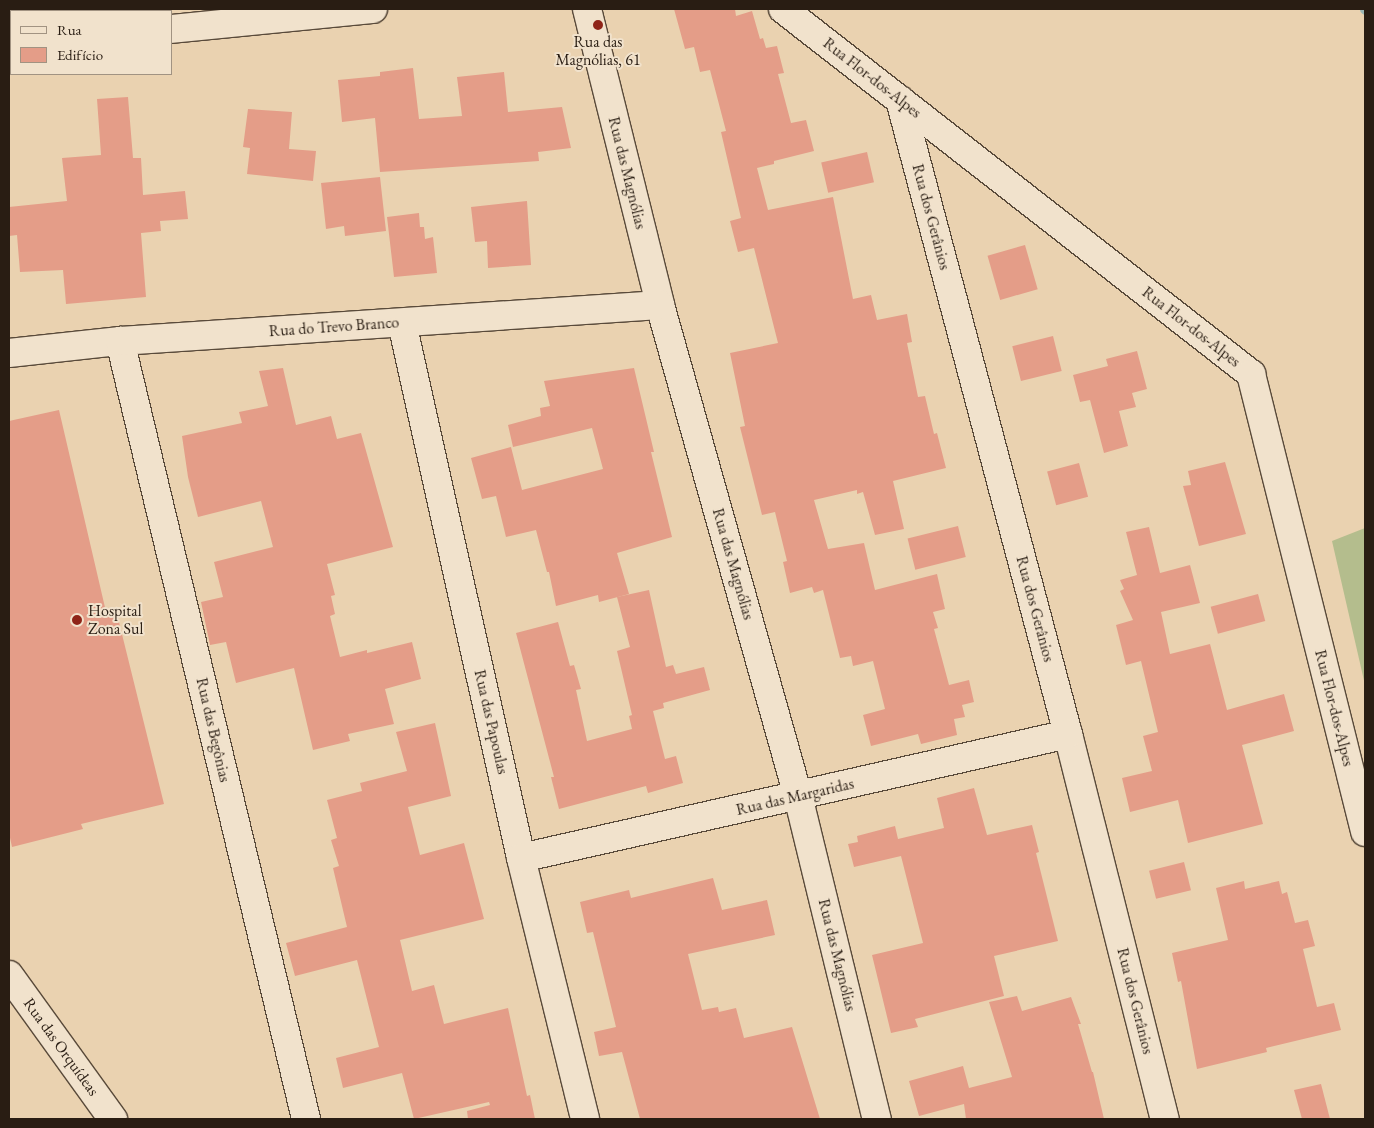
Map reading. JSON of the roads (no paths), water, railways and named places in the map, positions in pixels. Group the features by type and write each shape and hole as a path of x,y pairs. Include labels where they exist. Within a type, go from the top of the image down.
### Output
{"street":[{"path":"172,29 373,9"},
{"name":"Rua das Magnólias","path":"587,9 660,304 798,796 876,1119"},
{"name":"Rua Flor-dos-Alpes","path":"782,9 1251,374 1365,832"},
{"name":"Rua dos Gerânios","path":"900,100 1068,734 1165,1119"},
{"name":"Rua do Trevo Branco","path":"9,352 120,341 660,304"},
{"name":"Rua das Papoulas","path":"402,323 521,858 585,1119"},
{"name":"Rua das Begônias","path":"120,341 306,1119"},
{"name":"Rua das Margaridas","path":"521,858 1068,734"},
{"name":"Rua das Orquídeas","path":"9,976 113,1119"}],"place":[{"name":"Rua das Magnólias, 61","path":"598,25"},
{"name":"Hospital Zona Sul","path":"77,620"}]}
